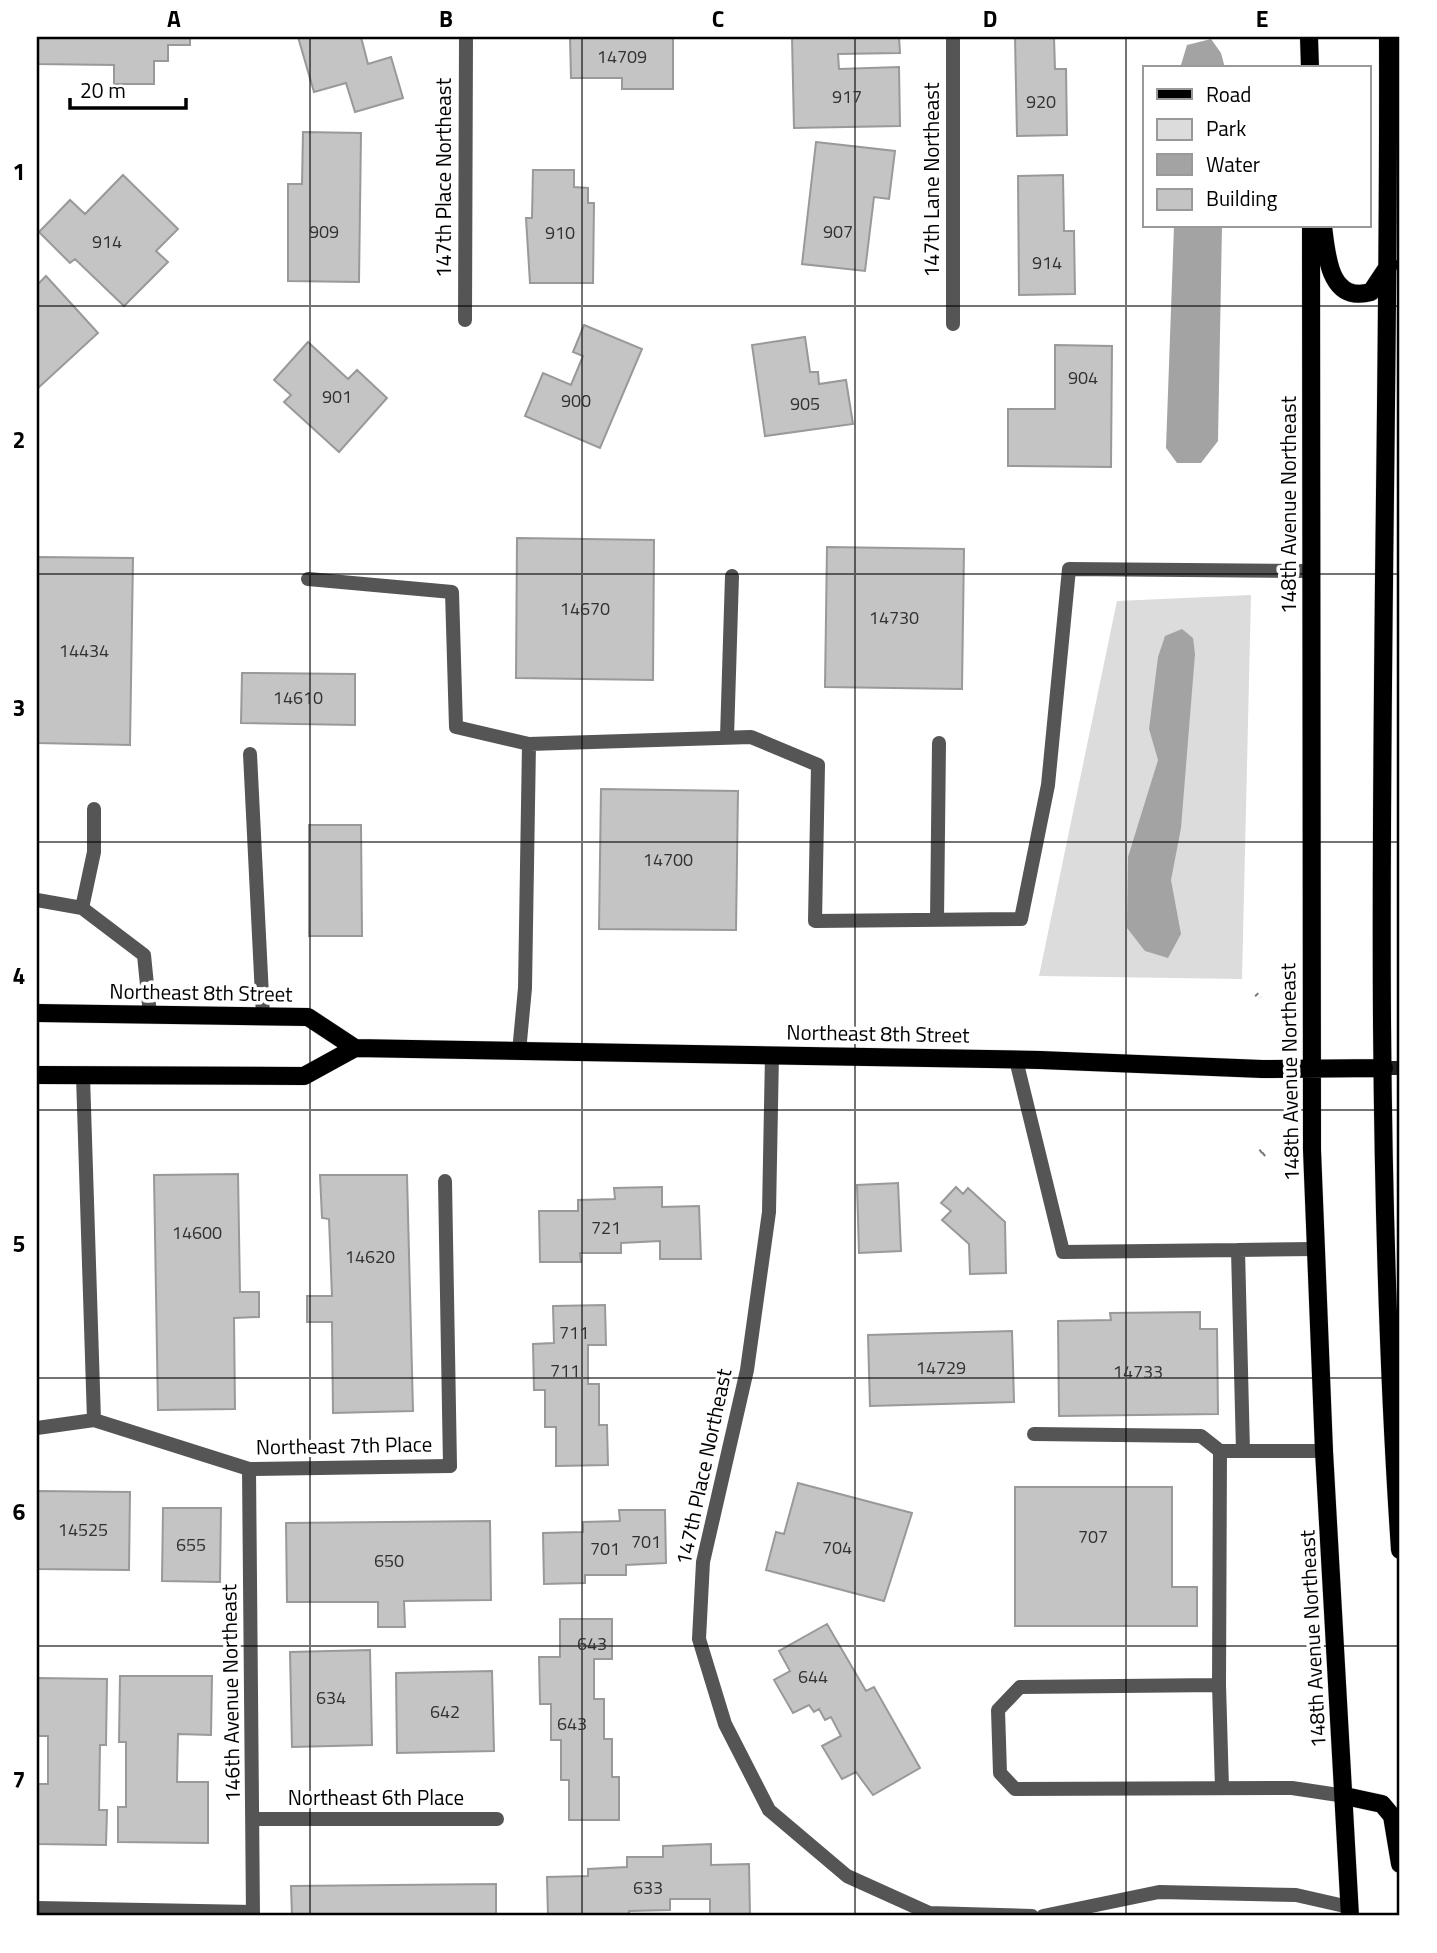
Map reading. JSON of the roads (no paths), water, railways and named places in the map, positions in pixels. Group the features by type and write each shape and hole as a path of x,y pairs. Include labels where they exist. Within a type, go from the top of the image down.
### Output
{"main road":[{"path":"1309,37 1310,66"},
{"path":"1388,37 1392,1068 1400,1550"},
{"name":"148th Avenue Northeast","path":"1311,228 1311,1069 1315,1249 1350,1912"},
{"path":"1324,228 1336,282 1346,292 1356,296 1371,292 1389,265"},
{"name":"Northeast 8th Street","path":"37,1013 308,1017 355,1048 772,1054 1311,1069 1392,1068"},
{"path":"37,1074 304,1076 355,1048"},
{"path":"1345,1796 1382,1804 1392,1816 1400,1864"}],"street":[{"name":"147th Place Northeast","path":"465,320 466,37"},
{"name":"147th Lane Northeast","path":"953,37 953,324"},
{"path":"308,579 452,592 456,727 529,744 751,737 818,765 815,921 1021,919 1048,785 1069,569 1313,571"},
{"path":"727,737 732,576"},
{"path":"937,920 939,743"},
{"path":"519,1052 525,988 529,744"},
{"path":"250,754 263,1016"},
{"path":"82,908 94,852 94,809"},
{"path":"37,900 82,908 144,955 150,1015"},
{"name":"147th Place Northeast","path":"772,1054 769,1212 747,1370 703,1562 699,1639 725,1724 769,1810 847,1876 929,1913 1027,1916"},
{"path":"1016,1060 1063,1252 1315,1249"},
{"path":"83,1076 94,1420"},
{"name":"Northeast 7th Place","path":"37,1428 94,1420 249,1469 450,1466 445,1181"},
{"path":"1238,1250 1243,1451"},
{"path":"1034,1434 1201,1436 1220,1451 1324,1451"},
{"path":"1220,1451 1219,1685 1222,1788"},
{"name":"146th Avenue Northeast","path":"249,1469 253,1914"},
{"path":"1219,1685 1020,1687 998,1710 1000,1773 1015,1789 1292,1788 1345,1796"},
{"name":"Northeast 6th Place","path":"254,1819 497,1819"},
{"path":"1043,1916 1159,1892 1296,1895 1350,1912"},
{"path":"37,1909 253,1914"},
{"path":"1027,1916 1032,1916"}],"water":[{"path":"1211,39 1221,53 1224,66 1181,66 1187,45"},
{"path":"1174,228 1222,228 1218,441 1201,463 1177,463 1166,448"},
{"path":"1182,629 1193,638 1195,654 1181,828 1171,880 1181,934 1168,958 1145,951 1127,928 1128,857 1158,760 1149,729 1158,657 1165,636"}]}
